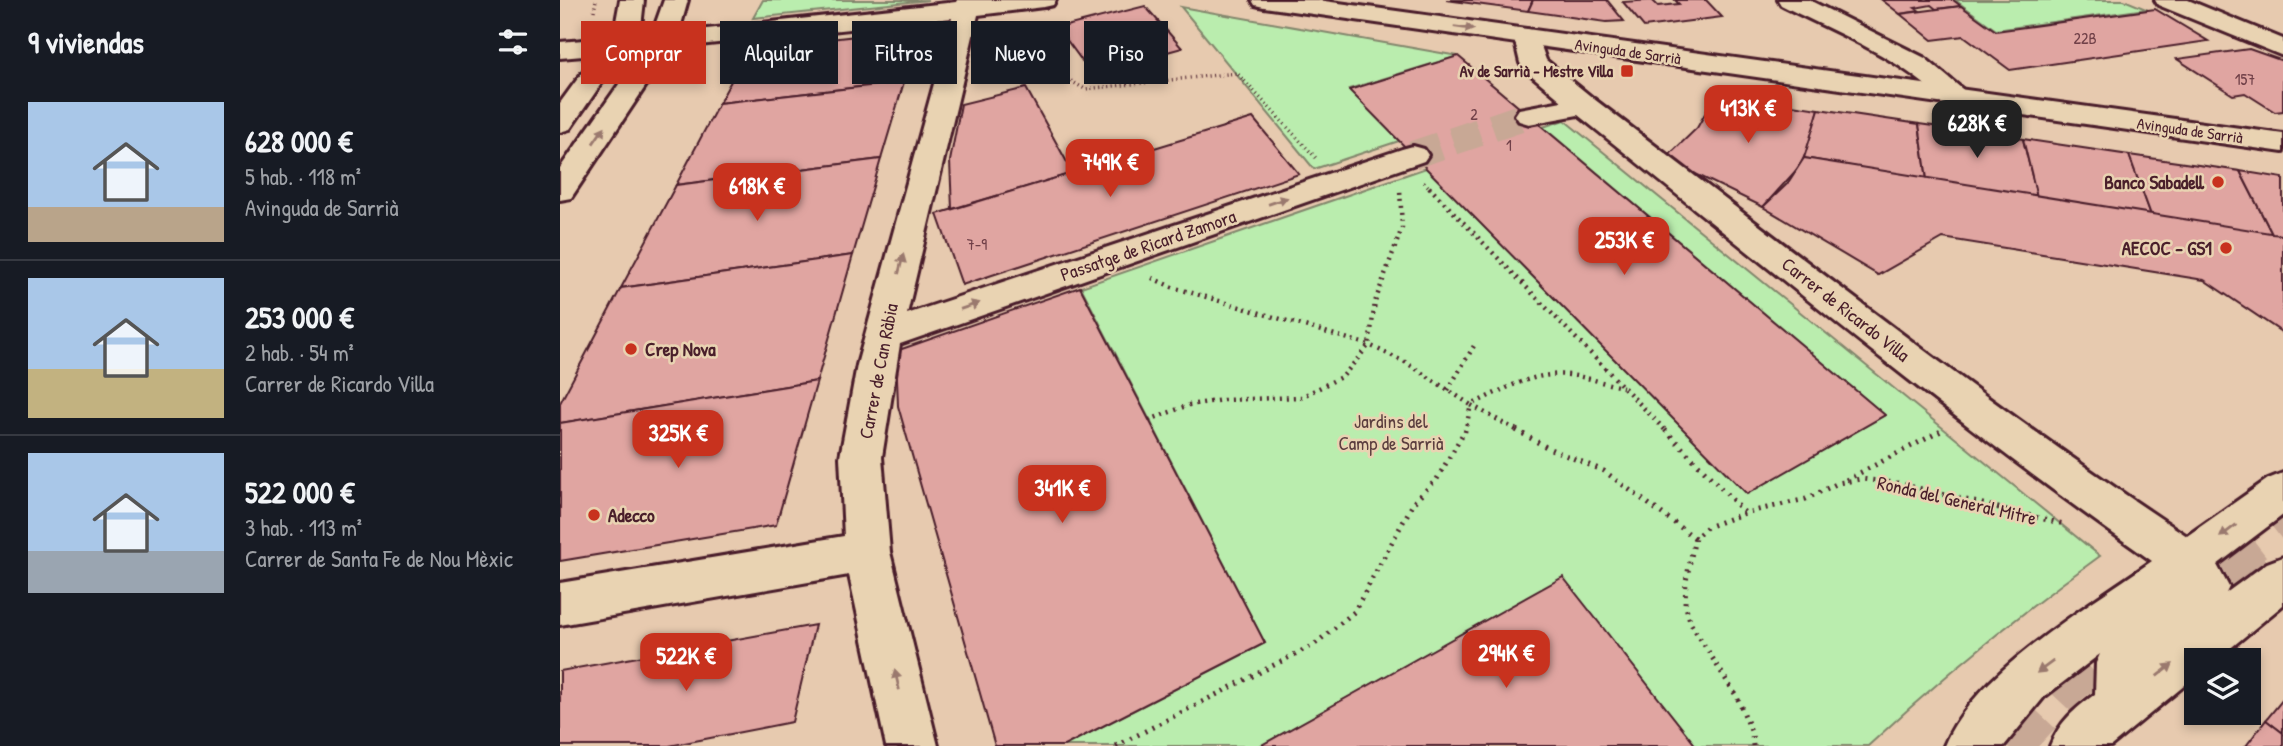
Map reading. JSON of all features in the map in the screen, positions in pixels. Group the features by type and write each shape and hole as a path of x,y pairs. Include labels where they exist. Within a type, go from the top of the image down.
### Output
{"street":[{"path":"626,21 632,0"},
{"path":"669,21 975,14 1044,0"},
{"name":"Avinguda de Sarrià","path":"1264,0 2283,143"},
{"path":"1790,0 1916,64 1959,99"},
{"path":"2167,0 2283,48"},
{"name":"Carrer de Can Ràbia","path":"912,746 867,552 861,457 883,337 975,14"},
{"path":"560,34 581,35"},
{"name":"Carrer de Ricardo Villa","path":"1527,37 1533,63 1584,105 1973,409 2092,497 2189,562"},
{"path":"560,50 581,45"},
{"path":"560,123 588,84"},
{"path":"560,191 629,84"},
{"path":"1529,115 1584,105"},
{"name":"Passatge de Ricard Zamora","path":"883,337 1414,163"},
{"path":"1970,746 2026,680 2283,491"},
{"path":"560,604 867,552"},
{"path":"2120,705 2121,663 2199,598 2206,587 2189,562"},
{"path":"2076,746 2087,732 2120,705 2283,578"}],"path":[{"path":"975,14 1085,89 1237,73 1323,166"},
{"path":"1414,163 1745,513"},
{"path":"1149,420 1189,405 1301,397 1343,376 1369,345 1375,302 1402,228 1402,197 1399,186"},
{"path":"1149,276 1172,287 1369,345 1407,363 1471,405 1548,449 1604,471 1695,538 1686,581 1685,604 1691,624 1737,697 1752,733 1753,746"},
{"path":"1448,390 1475,344"},
{"path":"1471,405 1527,379 1550,373 1573,375 1600,384 1623,387"},
{"path":"1116,746 1315,644 1354,612 1414,502 1437,479 1455,453 1466,429 1471,405"},
{"path":"1838,483 1944,429"},
{"name":"Ronda del General Mitre","path":"1695,538 1707,527 1745,513 1806,499 1838,483 1861,479 1897,483 2069,526"}],"green space":[{"path":"763,0 928,0 753,18"},
{"path":"1955,0 2124,0 2146,9 1996,30"},
{"path":"1181,7 1458,56 1349,89 1399,141 1314,169"},
{"name":"Jardins del Camp de Sarrià","path":"1564,120 2100,556 1981,647 1868,746 1696,746 1563,578 1260,746 1064,746 1265,643 1081,287 1426,168 1747,493 1885,415 1543,127"}],"building":[{"path":"1446,0 1533,0 1528,11"},
{"path":"1533,0 1607,0 1624,21 1606,22 1528,11"},
{"path":"1652,0 1658,6 1679,4 1675,0 1706,0 1722,17 1644,27 1623,2"},
{"path":"1882,0 1953,0 1961,6 1936,9 1931,5 1915,8 1920,11 1900,14"},
{"path":"1145,6 1158,21 1086,21"},
{"path":"1961,6 1996,31 2155,9 2208,41 2010,70 1964,36 1932,40 1900,14"},
{"path":"1084,21 1084,63 1070,44 1070,25"},
{"path":"1168,32 1182,48 1168,52"},
{"path":"852,36 852,84 886,84 719,103 729,84 838,84 838,38"},
{"path":"2249,49 2283,61 2283,111 2275,112 2245,93 2233,95 2177,59"},
{"path":"1458,56 1885,415 1747,494 1349,90"},
{"path":"903,84 881,159 676,185 719,103"},
{"path":"1026,88 1073,173 952,209 950,161 961,104"},
{"path":"1712,93 1819,109 1809,146 1800,166 1763,207 1665,159 1697,128 1707,110"},
{"path":"1819,109 1919,124 1927,179 1804,158"},
{"path":"1253,118 1299,174 962,285 937,214"},
{"path":"1919,124 2023,139 2037,197 1927,179"},
{"path":"2023,139 2129,155 2151,215 2037,197"},
{"path":"2129,155 2240,171 2272,234 2151,215"},
{"path":"1804,158 2283,235 2283,333 2204,280 1943,238 1878,275 1763,207 1787,184"},
{"path":"881,159 853,255 621,288 676,185"},
{"path":"2240,171 2283,178 2283,235 2272,234"},
{"path":"853,255 817,381 560,423 560,403 621,288"},
{"path":"1080,287 1265,643 1064,746 995,746 898,406 896,351"},
{"path":"817,381 776,525 560,561 560,423"},
{"path":"1563,577 1696,746 1260,746 1339,702"},
{"path":"815,625 792,722 669,746 560,746 560,671"},
{"path":"2283,699 2283,733 2266,720"},
{"path":"2266,720 2283,733 2283,746 2246,746"}],"tunnel":[{"path":"1413,155 1529,115"},
{"path":"2007,746 2068,681 2283,514"},
{"path":"2233,593 2283,553"}],"place":[{"name":"Av de Sarrià - Mestre Villa","path":"1627,71"},
{"name":"Banco Sabadell","path":"2218,182"},
{"name":"AECOC - GS1","path":"2226,248"},
{"name":"Crep Nova","path":"631,349"},
{"name":"Adecco","path":"594,515"}]}
